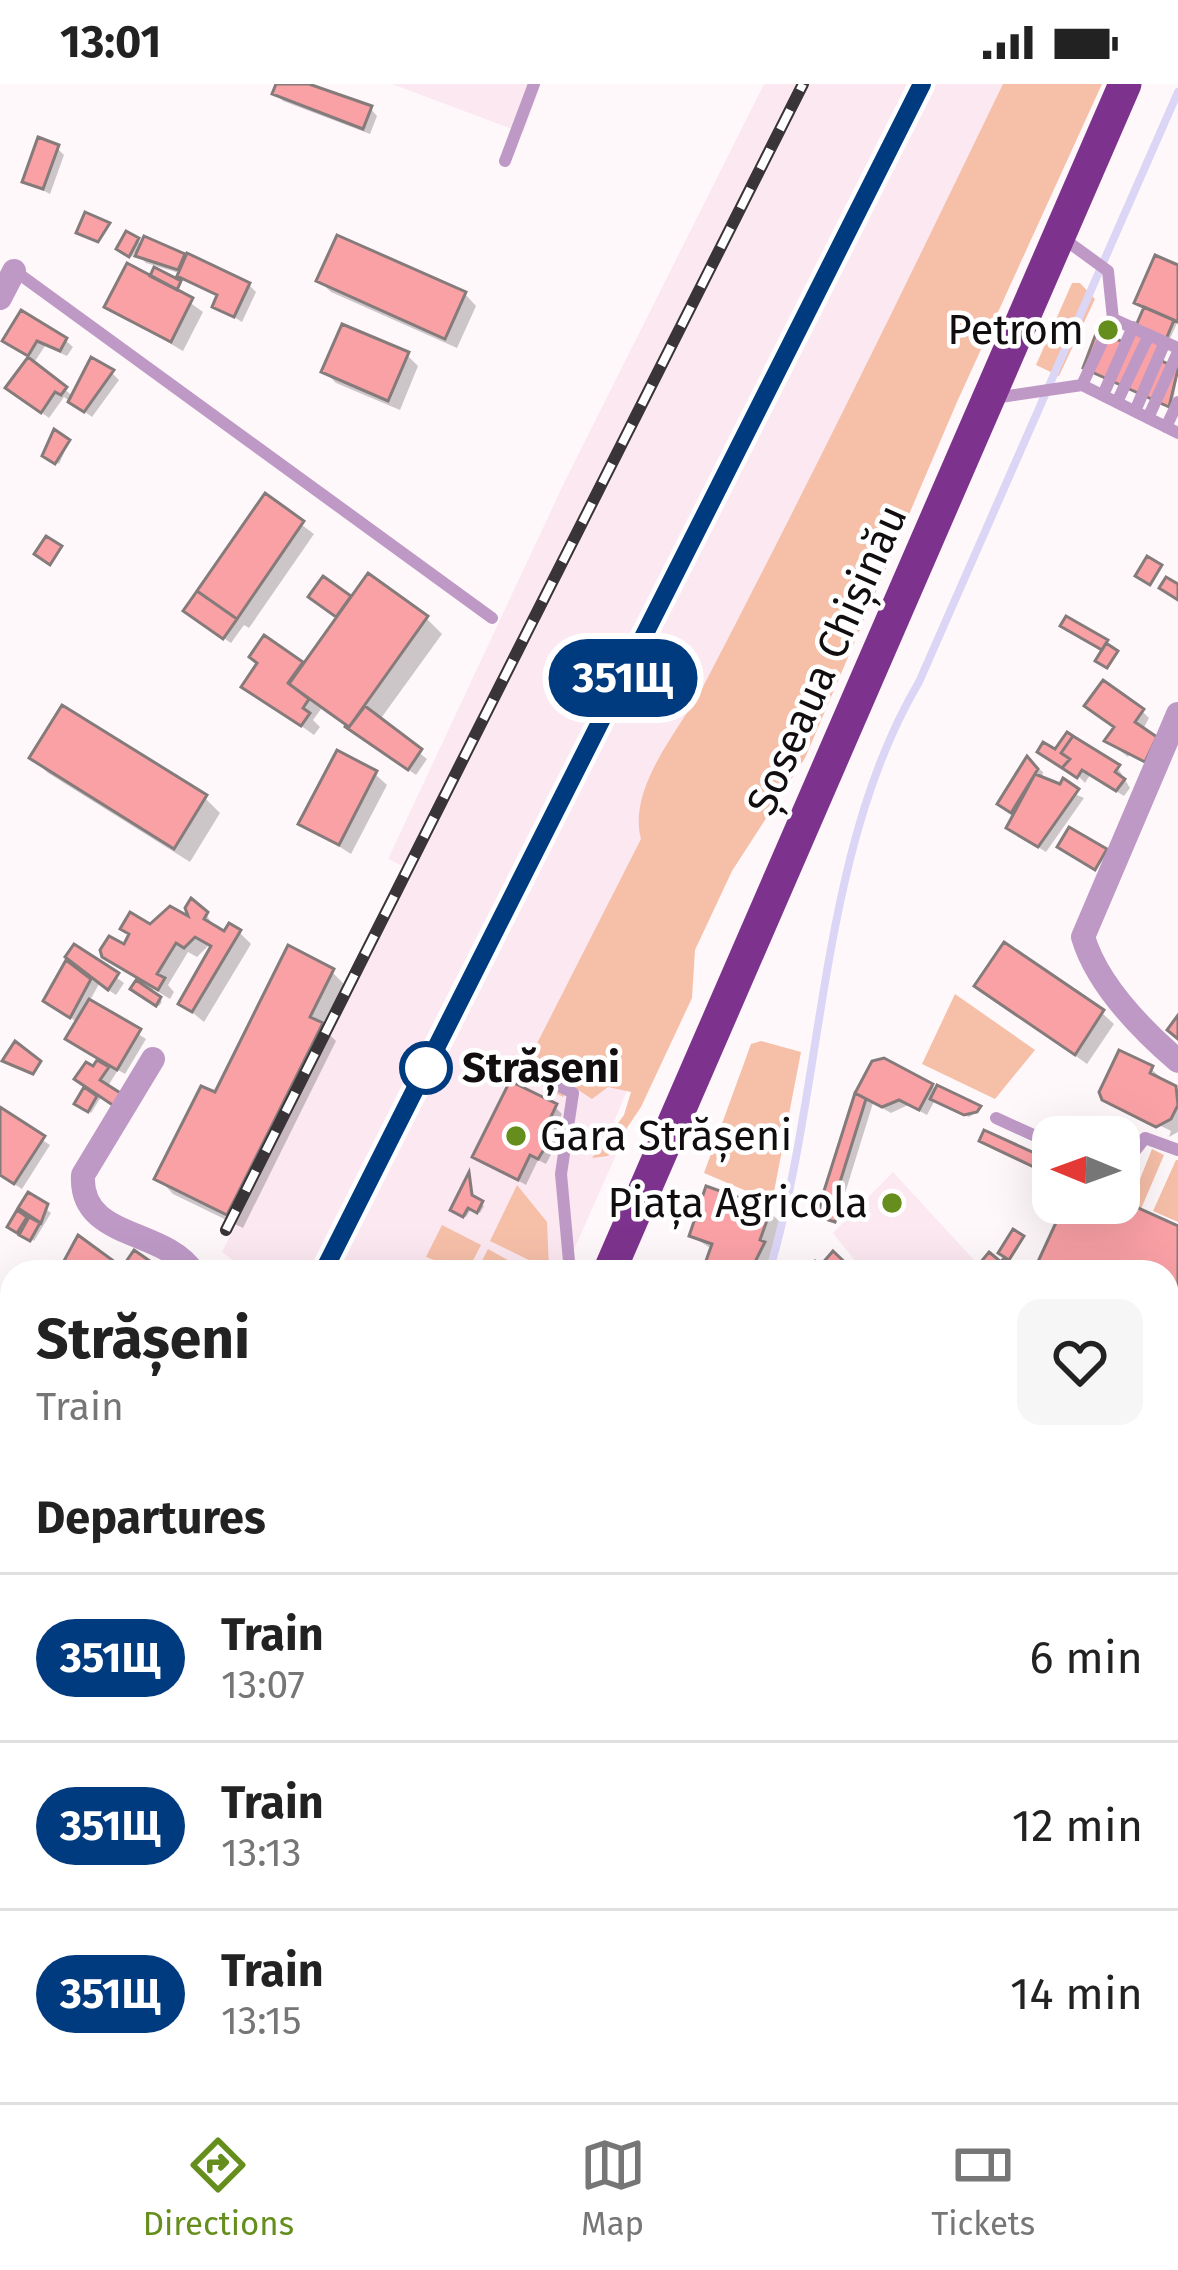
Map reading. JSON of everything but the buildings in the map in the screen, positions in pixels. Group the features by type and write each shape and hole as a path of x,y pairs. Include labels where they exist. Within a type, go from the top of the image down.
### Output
{"highway":[{"name":"Șoseaua Chișinău","path":"614,1260 990,399 1073,245 1125,84"}],"street":[{"path":"0,298 14,271"},
{"path":"1178,714 1083,937 1088,952 1138,1023 1178,1061"},
{"path":"153,1059 83,1175 82,1192 100,1219 180,1260"}],"lane":[{"path":"505,161 534,84"},
{"path":"1073,245 1108,271 1113,319 1082,385"},
{"path":"14,271 491,618"},
{"path":"1113,319 1174,347 1141,414"},
{"path":"1103,395 1133,327"},
{"path":"1118,402 1149,334"},
{"path":"990,399 1082,385 1172,430 1178,401"},
{"path":"536,1075 572,1093 561,1174 569,1260"},
{"path":"996,1118 1032,1134"},
{"path":"1140,1144 1145,1138 1178,1150"}],"shaded area":[{"path":"392,84 541,84 523,133"},
{"path":"764,84 1062,84 787,700 614,1122 628,1128 569,1260 232,1260 222,1252 413,871 388,859 565,481"},
{"path":"1003,84 1102,84 957,402 805,758 732,871 695,950 692,998 641,1107 608,1156 592,1158 624,1115 631,1092 608,1087 592,1099 571,1085 563,1097 521,1075 641,839 639,819 649,778 743,609"},
{"path":"1072,283 1080,283 1095,299 1059,376 1036,365"},
{"path":"955,994 1035,1050 995,1099 922,1064"},
{"path":"761,1041 801,1052 772,1202 704,1173 751,1044"},
{"path":"1152,1149 1164,1155 1141,1209 1140,1179"},
{"path":"1178,1160 1178,1222 1153,1211"},
{"name":"Piața Agricola","path":"893,1172 974,1260 854,1260 833,1233"},
{"path":"517,1185 547,1222 549,1260 529,1260 490,1241"},
{"path":"442,1225 481,1245 473,1260 426,1257"},
{"path":"488,1249 508,1260 482,1260"}],"waterway":[{"path":"772,1260 802,1124 842,894 861,819 886,748 1178,92"}],"railway":[{"path":"226,1230 803,84"},
{"path":"329,1260 922,84"}],"train":[{"name":"351Щ","path":"329,1260 922,84"}],"place":[{"name":"Petrom","path":"1108,330"},
{"name":"Strășeni","path":"426,1068"},
{"name":"Gara Strășeni","path":"516,1136"},
{"name":"Piața Agricola","path":"892,1203"}]}
